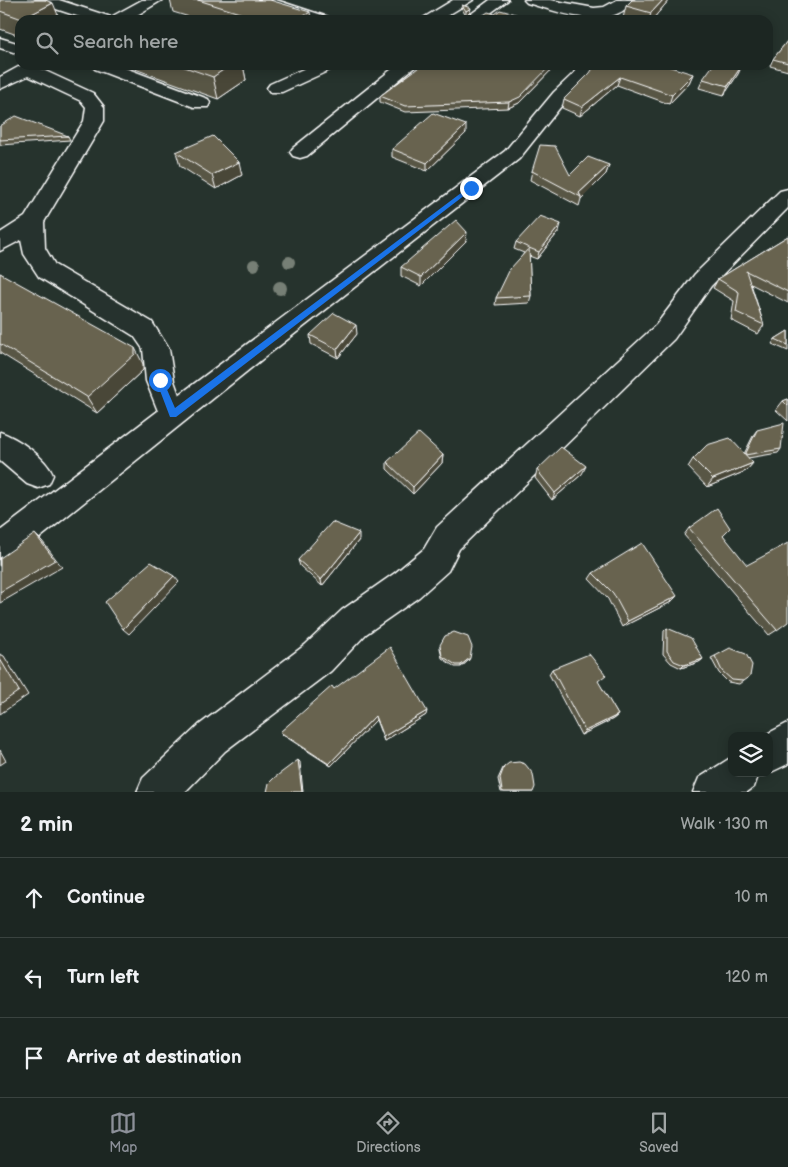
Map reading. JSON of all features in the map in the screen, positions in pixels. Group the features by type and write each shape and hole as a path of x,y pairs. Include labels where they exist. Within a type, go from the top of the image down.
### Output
{"street":[{"path":"43,0 90,15"},
{"path":"126,15 154,0"},
{"path":"262,0 307,15"},
{"path":"438,15 466,0"},
{"path":"478,15 500,0"},
{"path":"532,0 586,15"},
{"path":"594,15 614,10 626,0"},
{"path":"0,43 15,48"},
{"path":"0,84 26,70"},
{"path":"38,70 88,97 95,107 94,121 33,222 31,236 37,260 47,271 144,329 154,342 158,356 160,380 173,414"},
{"path":"114,70 201,103"},
{"path":"276,88 315,70"},
{"path":"300,152 402,70"},
{"path":"0,550 173,414 512,155 560,96 581,76 584,70"},
{"path":"157,792 212,738 318,658 354,622 407,585 436,560 448,538 664,332 703,280 788,196"},
{"path":"0,243 33,222"},
{"path":"0,444 38,475"},
{"path":"773,751 788,742"},
{"path":"712,792 734,777"}],"building":[{"path":"0,0 45,0 53,3 30,15 15,16 0,11"},
{"path":"198,0 270,0 310,12 306,15 246,15"},
{"path":"632,0 663,0 651,13 626,6"},
{"path":"462,5 471,8 466,11"},
{"path":"500,10 519,15 484,15 488,12 495,14"},
{"path":"788,40 788,63 773,59"},
{"path":"193,70 223,70 213,77"},
{"path":"415,70 546,70 520,97 509,102 405,106 380,96"},
{"path":"592,70 680,70 693,74 672,95 620,77 582,107 564,99"},
{"path":"709,70 739,70 728,86 703,79"},
{"path":"433,113 466,125 427,163 392,149"},
{"path":"16,116 68,136 0,140 0,126"},
{"path":"213,136 239,162 212,175 176,152"},
{"path":"540,145 555,146 570,175 588,157 609,165 579,193 581,197 532,171"},
{"path":"540,216 561,224 539,252 516,242"},
{"path":"456,220 467,232 421,277 401,267"},
{"path":"788,236 788,292 746,271 764,325 736,312 739,292 718,279"},
{"path":"529,248 531,296 496,298 510,269"},
{"path":"0,273 135,348 135,354 87,397 0,344"},
{"path":"334,313 356,325 337,349 310,335"},
{"path":"788,331 788,345 775,339"},
{"path":"788,399 788,406 783,401"},
{"path":"784,423 781,449 745,455 757,430"},
{"path":"419,433 443,455 413,487 387,462"},
{"path":"730,438 753,463 713,479 693,459 707,445"},
{"path":"561,447 586,466 555,493 537,470"},
{"path":"717,508 730,528 723,535 747,565 788,543 788,622 777,630 689,528"},
{"path":"332,522 359,533 321,580 298,560"},
{"path":"35,534 55,560 0,592 0,558"},
{"path":"642,543 677,596 628,621 613,593 593,573"},
{"path":"151,562 174,576 123,629 105,602"},
{"path":"667,628 691,638 703,659 684,665 674,661 667,651"},
{"path":"454,632 468,637 472,647 470,658 461,665 456,665 442,656 440,645 445,636"},
{"path":"390,647 427,711 383,737 375,716 329,764 280,732 332,686 334,689"},
{"path":"730,648 746,654 752,665 750,676 743,681 732,680 722,671 715,656"},
{"path":"589,654 606,675 598,681 618,715 585,731 552,669"},
{"path":"0,659 19,691 0,704"},
{"path":"298,760 302,792 267,792 269,783"},
{"path":"519,762 525,764 533,774 535,787 533,792 502,791 500,778 504,767 509,763"}],"route":[{"path":"160,380 173,414 471,188"}]}
